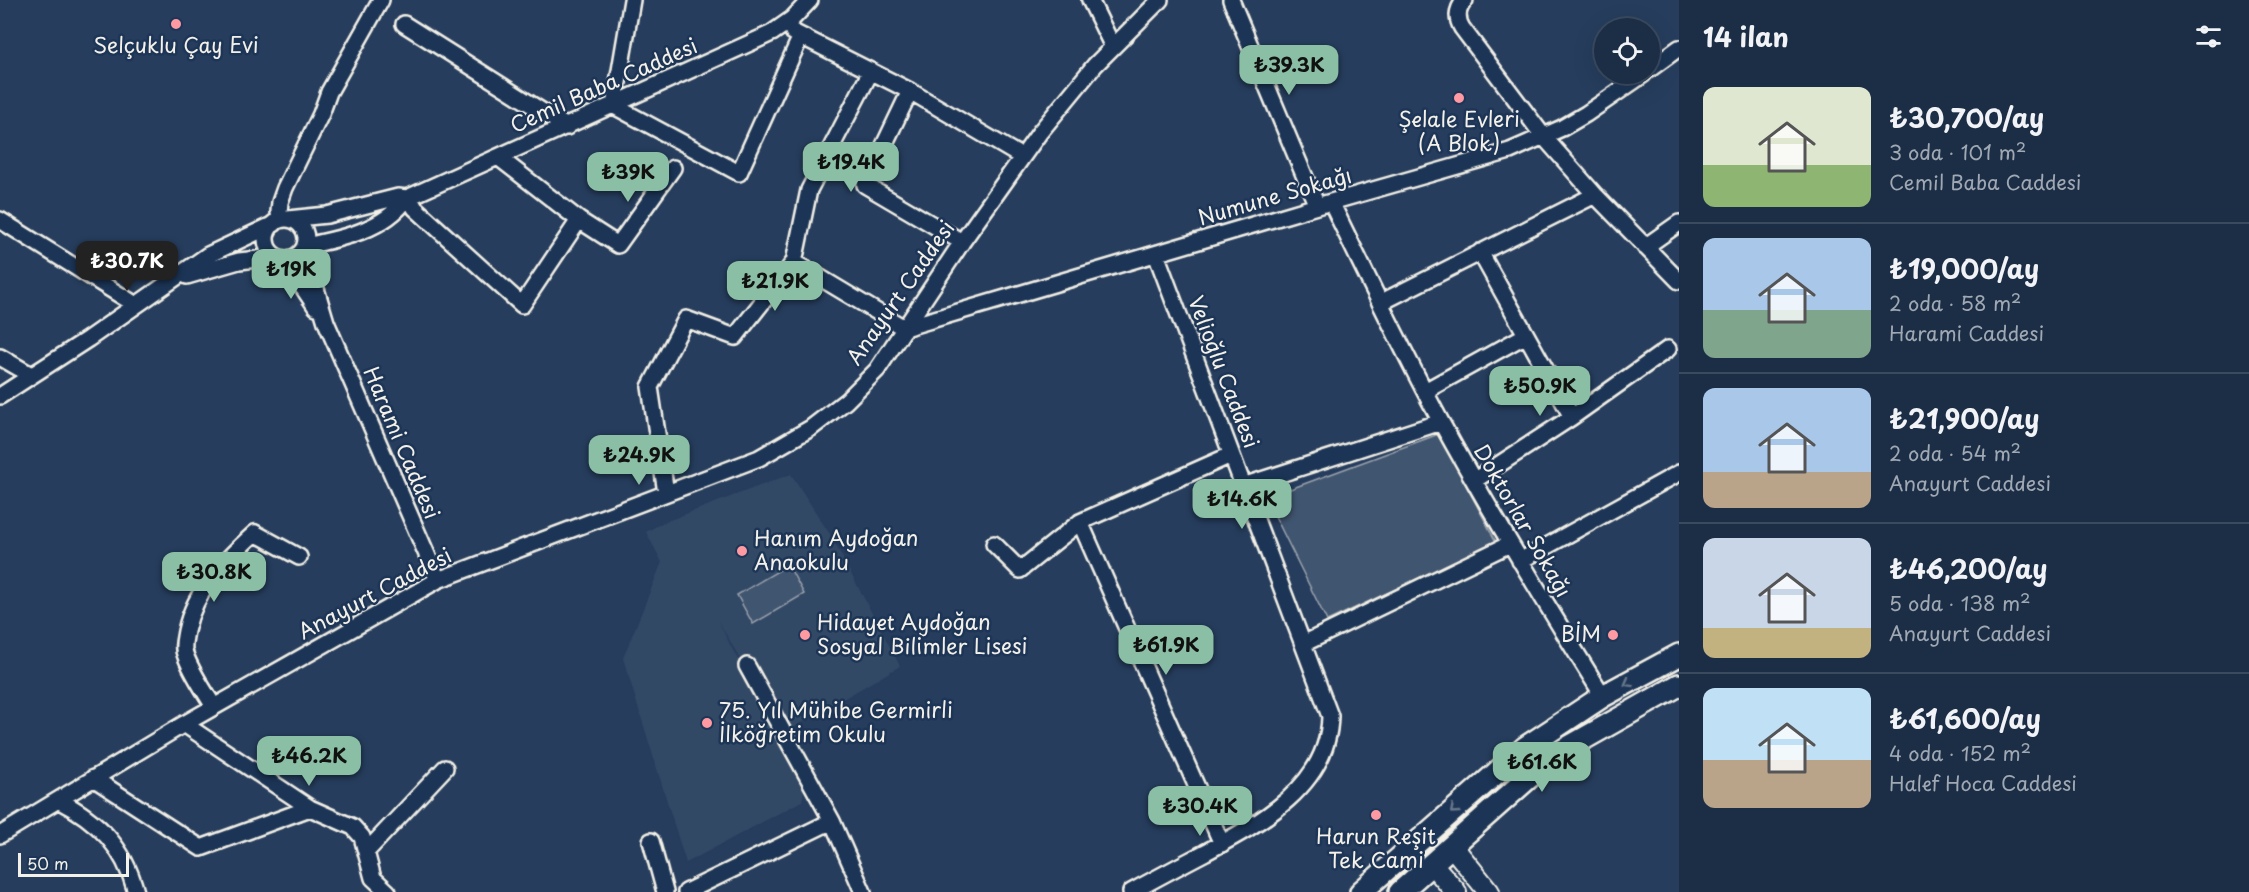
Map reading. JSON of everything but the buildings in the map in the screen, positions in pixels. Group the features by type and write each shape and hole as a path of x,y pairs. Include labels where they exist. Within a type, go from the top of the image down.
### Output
{"main road":[{"path":"1361,892 1526,747 1603,696 1679,654"},
{"path":"1400,892 1553,756 1679,685"}],"street":[{"path":"281,221 280,202 285,188 321,114 329,92 381,0"},
{"path":"632,0 614,106 739,173 801,36"},
{"name":"Cemil Baba Caddesi","path":"0,396 208,255 281,221 327,214 398,197 408,197 614,106 782,26 810,0"},
{"path":"1090,0 1113,47"},
{"name":"Anayurt Caddesi","path":"0,836 184,724 438,580 759,458 811,428 862,386 876,370 962,242 1067,98 1160,0"},
{"name":"Doktorlar Sokağı","path":"1231,0 1324,204 1380,303 1441,422 1510,544 1603,696"},
{"path":"1465,0 1458,12 1462,28 1544,137 1679,281"},
{"path":"404,24 567,127"},
{"path":"782,26 910,91 1022,158"},
{"path":"1660,62 1679,48"},
{"path":"666,493 650,387 686,320 735,337 794,262 809,190 871,71"},
{"name":"Numune Sokağı","path":"904,328 1324,204 1483,160 1544,137 1586,114 1630,84"},
{"path":"910,91 865,185 962,242"},
{"path":"498,157 579,220 618,245 673,168"},
{"path":"1380,303 1596,195"},
{"path":"408,197 415,208 522,305 579,220"},
{"name":"Cemil Baba Caddesi","path":"305,247 344,238 366,228 400,208 408,197"},
{"path":"0,220 136,305"},
{"path":"281,221 296,221 306,233 305,247 326,322 281,258 271,252 267,245 268,230 281,221"},
{"path":"1645,247 1679,223"},
{"path":"281,258 292,258 305,247"},
{"path":"1480,252 1572,417"},
{"name":"Velioğlu Caddesi","path":"1131,892 1259,823 1284,803 1316,766 1326,746 1330,716 1156,254"},
{"name":"Cemil Baba Caddesi","path":"167,284 217,266 281,258"},
{"path":"794,262 904,328"},
{"name":"Harami Caddesi","path":"326,322 438,580"},
{"path":"1425,391 1526,335"},
{"path":"1474,480 1572,417 1668,349"},
{"path":"0,357 31,375"},
{"path":"1243,486 1441,422"},
{"path":"994,544 1020,570 1080,522 1231,455"},
{"path":"1520,561 1679,473"},
{"path":"1080,522 1222,843"},
{"path":"214,707 184,652 187,626 197,599 205,585 231,554 255,533 299,557"},
{"path":"1303,644 1510,544"},
{"path":"747,666 832,821 863,892"},
{"path":"184,724 310,808 353,827 362,837 373,878 388,892"},
{"path":"367,851 445,768"},
{"path":"93,778 201,848 310,808"},
{"path":"58,800 84,815 107,835 130,870 136,892"},
{"path":"686,892 832,821"},
{"path":"651,841 665,892"},
{"path":"1452,846 1490,892"},
{"path":"1432,864 1456,892"}],"shaded area":[{"path":"1439,434 1496,542 1327,621 1266,498"},
{"path":"791,474 831,536 900,666 784,733 717,619 804,789 802,801 686,863 623,658 662,562 646,532 662,523"},
{"path":"788,565 804,594 753,624 737,595"}],"place":[{"name":"Selçuklu Çay Evi","path":"176,24"},
{"name":"Şelale Evleri (A Blok)","path":"1459,98"},
{"name":"Hanım Aydoğan Anaokulu","path":"742,551"},
{"name":"Hidayet Aydoğan Sosyal Bilimler Lisesi","path":"805,635"},
{"name":"BİM","path":"1613,635"},
{"name":"75. Yıl Mühibe Germirli İlköğretim Okulu","path":"707,723"},
{"name":"Harun Reşit Tek Cami","path":"1376,815"}]}
